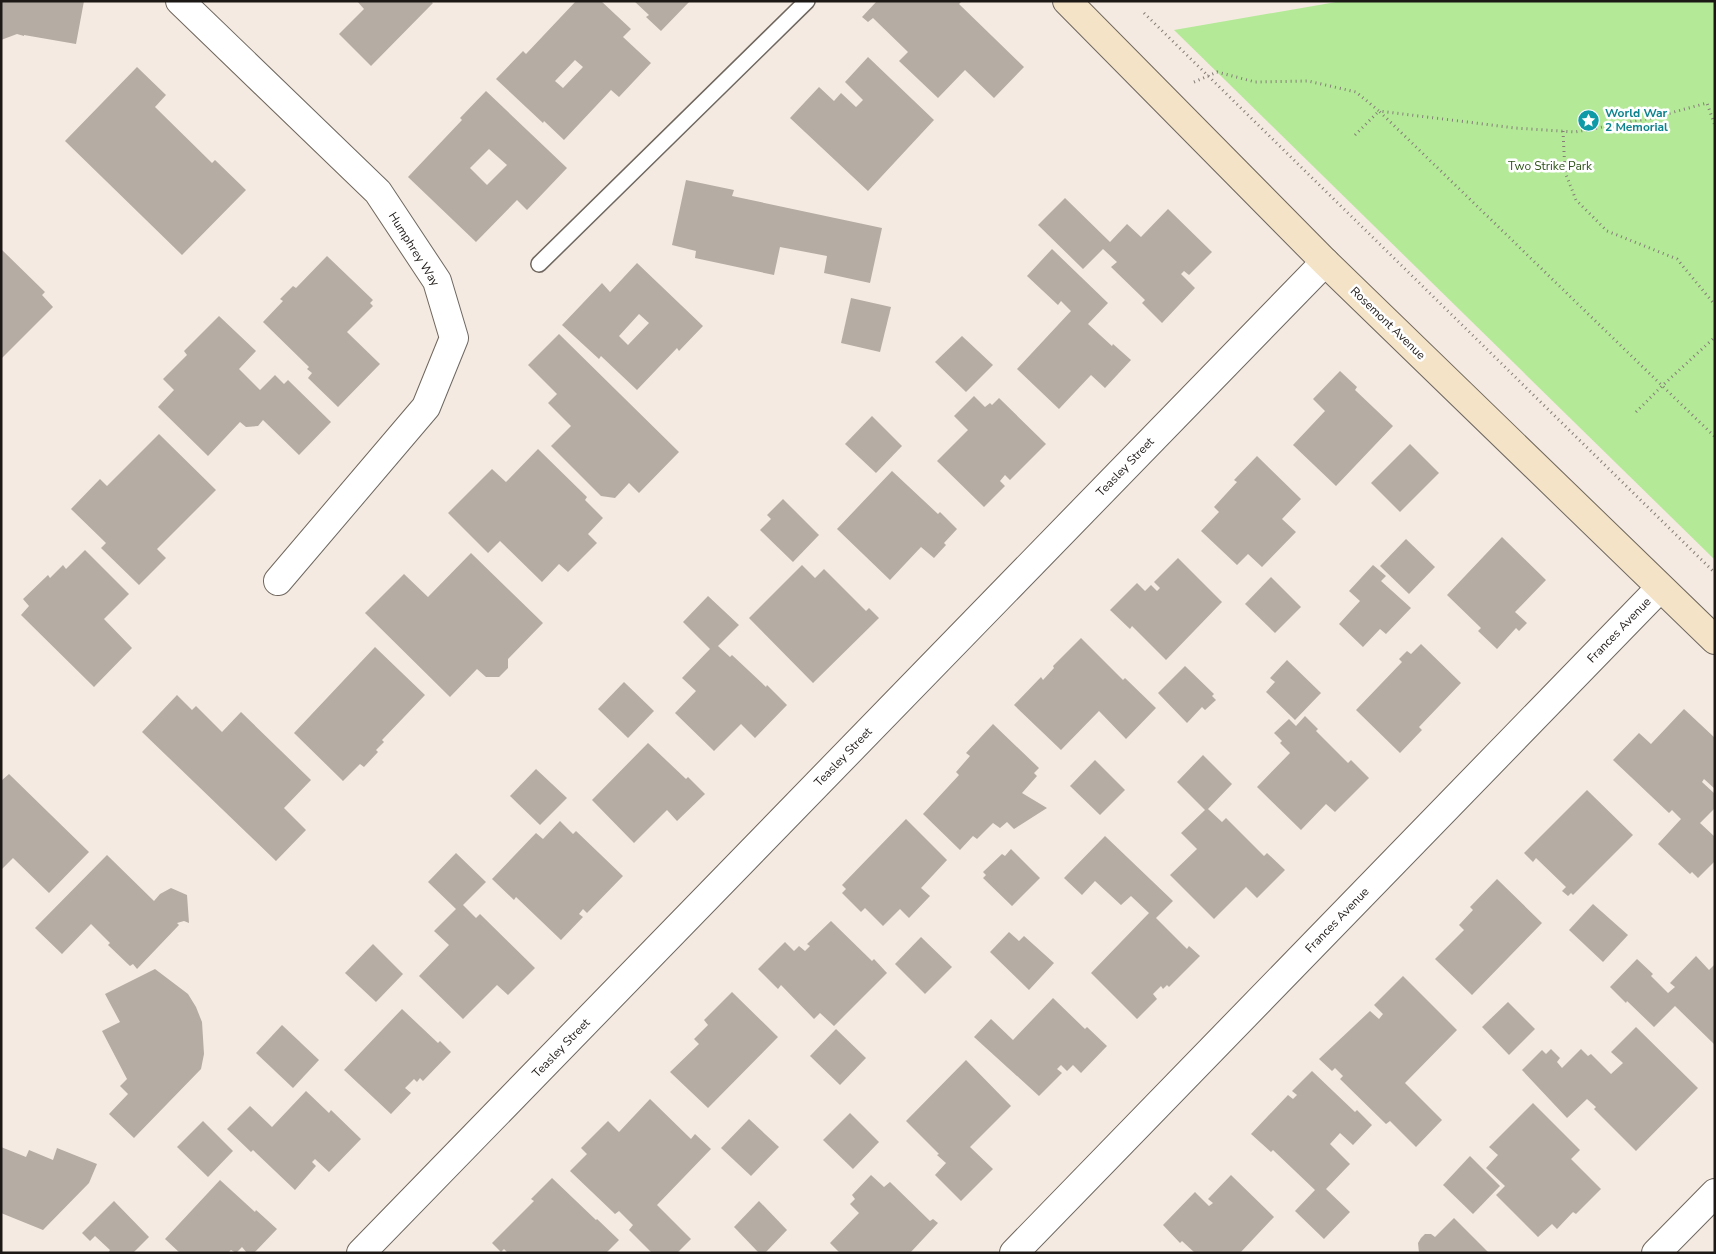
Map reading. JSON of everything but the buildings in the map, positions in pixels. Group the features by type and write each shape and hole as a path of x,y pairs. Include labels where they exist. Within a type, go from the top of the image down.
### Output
{"street":[{"name":"Humphrey Way","path":"180,1 378,192 437,281 454,338 426,407 278,581"},
{"name":"Rosemont Avenue","path":"1067,1 1325,262 1715,640"},
{"name":"Teasley Street","path":"362,1253 1325,262"},
{"name":"Frances Avenue","path":"1014,1253 1660,588"},
{"path":"1656,1253 1715,1193"}],"lane":[{"path":"539,264 807,1"}],"path":[{"path":"1144,13 1715,573"},
{"path":"1217,72 1255,82 1308,81 1356,92 1379,111 1715,437"},
{"path":"1379,111 1515,128 1574,132 1652,118 1707,103 1715,126"},
{"path":"1354,135 1379,111"},
{"path":"1563,131 1565,172 1576,200 1607,231 1677,259 1715,305"},
{"path":"1636,412 1715,337"}],"green space":[{"name":"Two Strike Park","path":"1342,1 1715,1 1715,560 1174,30"}],"place":[{"name":"World War 2 Memorial","path":"1589,120"}]}
